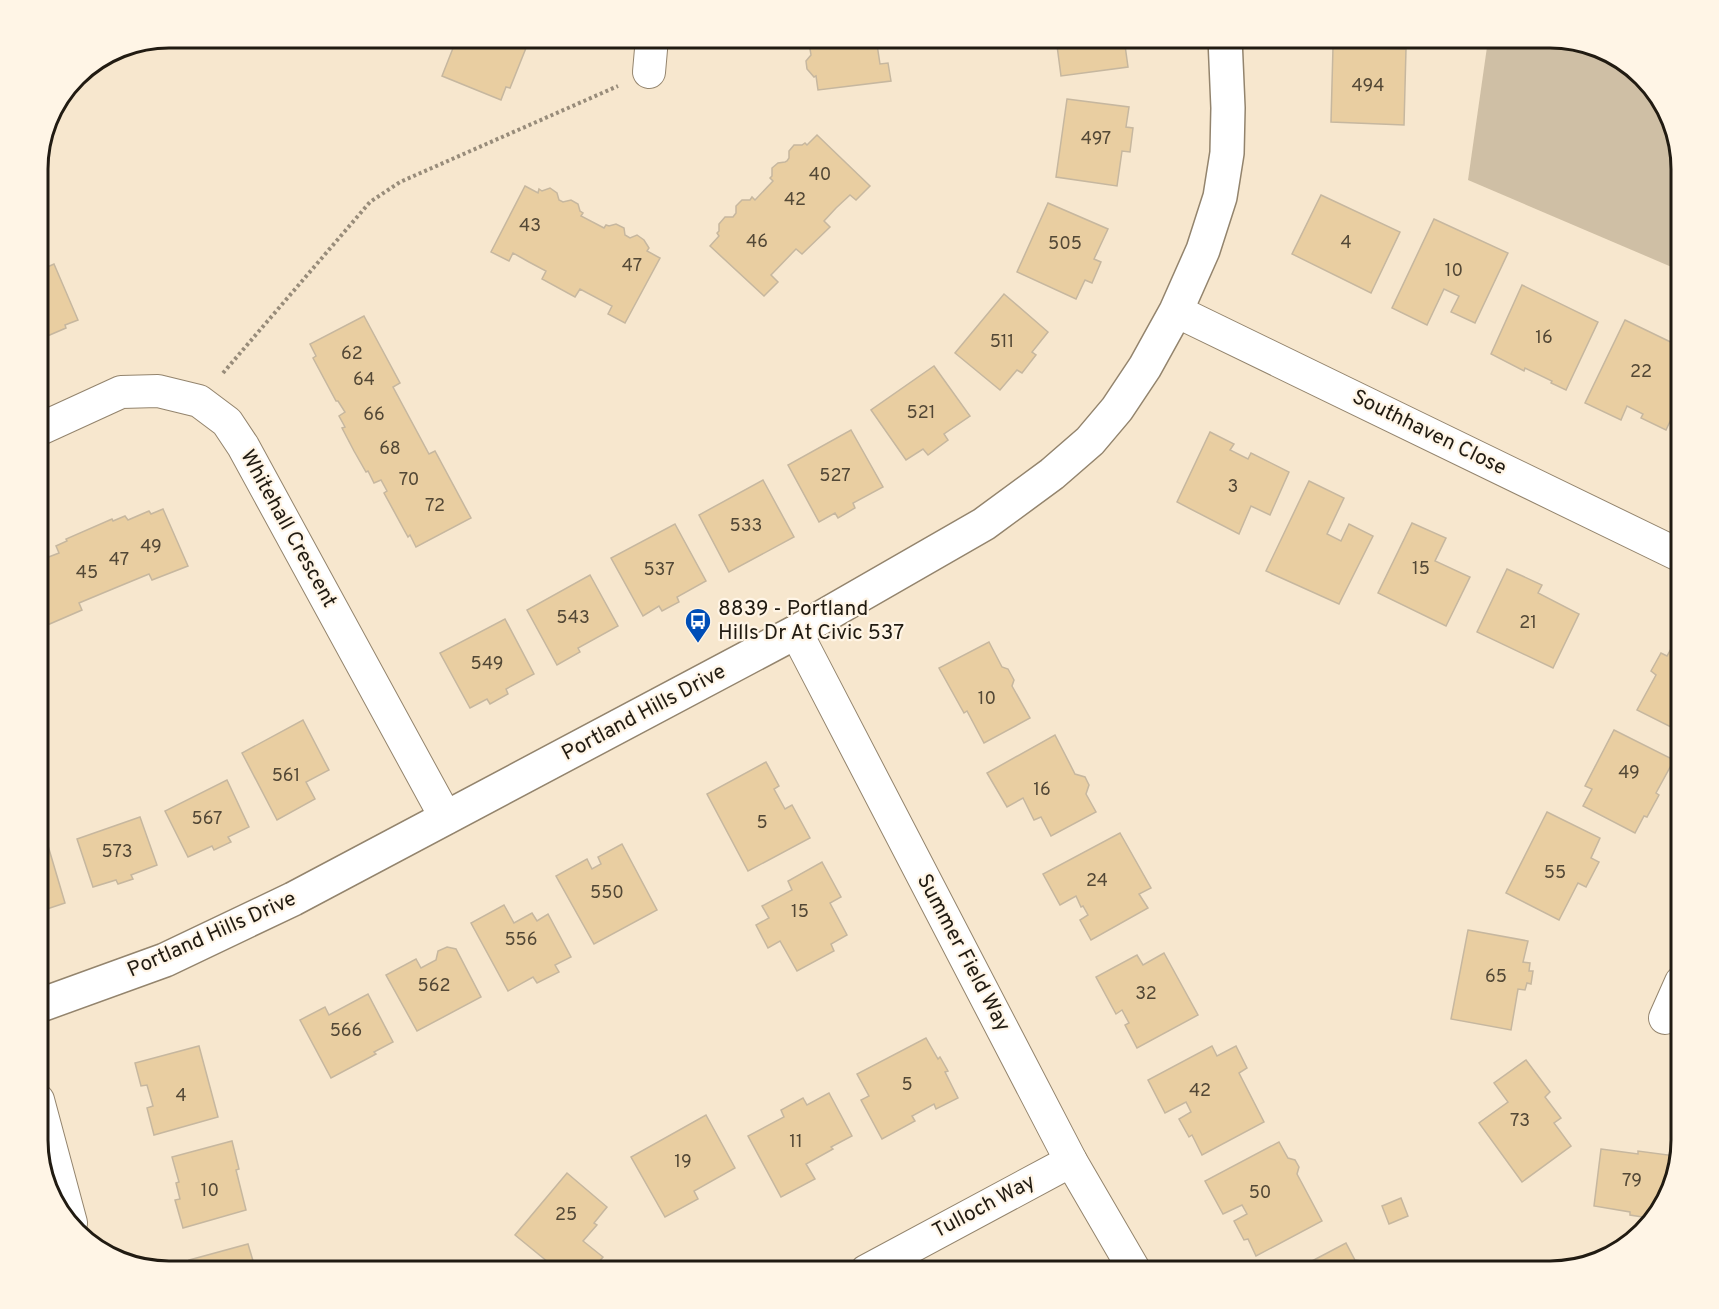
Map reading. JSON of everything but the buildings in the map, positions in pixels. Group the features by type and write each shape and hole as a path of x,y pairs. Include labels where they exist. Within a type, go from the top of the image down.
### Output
{"street":[{"path":"649,72 651,48"},
{"name":"Portland Hills Drive","path":"48,1002 165,960 293,899 796,632 984,524 1052,474 1090,441 1117,409 1145,367 1176,311 1203,250 1220,197 1227,153 1225,48"},
{"name":"Southhaven Close","path":"1176,311 1671,551"},
{"name":"Whitehall Crescent","path":"48,425 121,392 158,391 199,401 227,422 243,446 446,818"},
{"name":"Summer Field Way","path":"796,632 1071,1161 1129,1261"},
{"path":"1665,1018 1671,1005"},
{"path":"48,1137 65,1202"},
{"name":"Tulloch Way","path":"886,1261 1071,1161"}],"path":[{"path":"199,401 370,202 400,182 649,72"}],"shaded area":[{"path":"1487,48 1550,48 1589,54 1610,64 1630,78 1651,102 1662,123 1670,153 1671,267 1468,180"}],"place":[{"name":"8839 - Portland Hills Dr At Civic 537","path":"698,644"}]}
